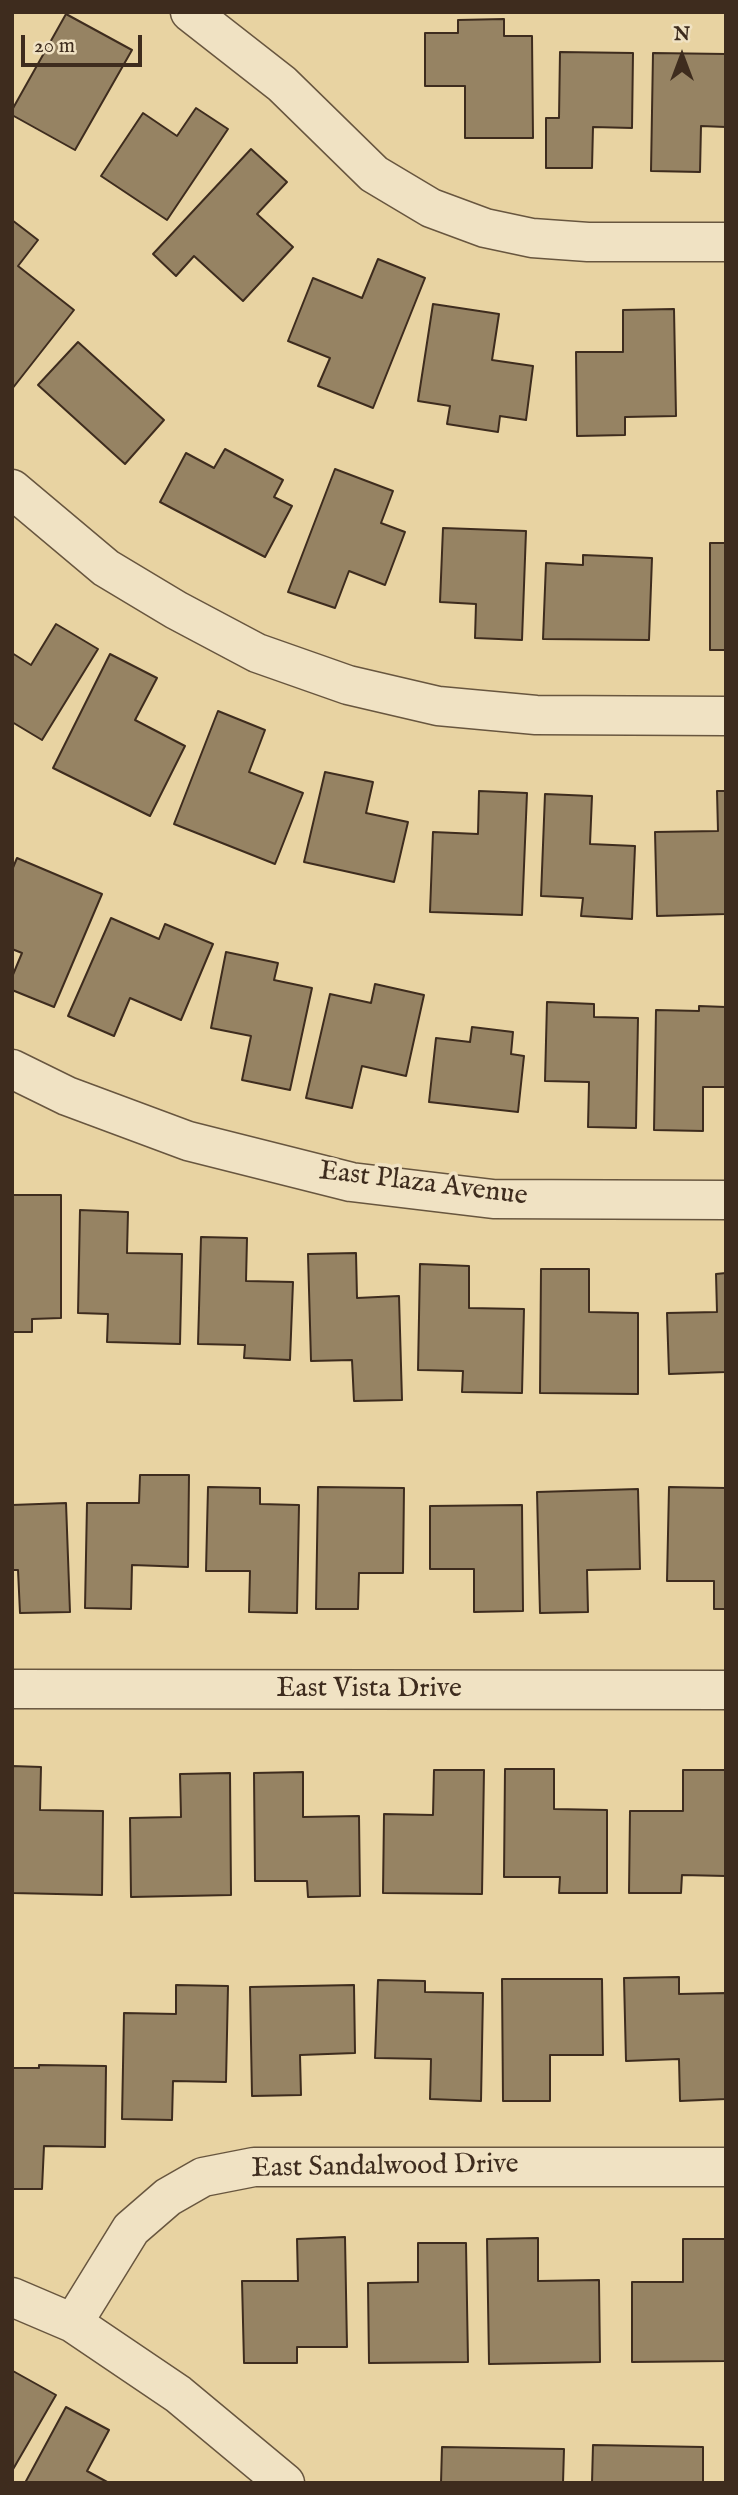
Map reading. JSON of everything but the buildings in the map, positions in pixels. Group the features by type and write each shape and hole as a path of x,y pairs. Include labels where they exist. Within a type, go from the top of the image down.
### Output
{"street":[{"path":"190,12 282,84 374,174 431,208 485,228 532,238 588,242 726,242"},
{"path":"12,489 106,568 176,610 257,653 348,685 439,706 536,715 726,716"},
{"name":"East Plaza Avenue","path":"12,1069 67,1096 188,1141 351,1182 493,1199 726,1200"},
{"name":"East Vista Drive","path":"12,1689 726,1690"},
{"name":"East Sandalwood Drive","path":"73,2323 131,2229 168,2197 203,2177 254,2167 726,2167"},
{"path":"12,2297 73,2323 178,2394 285,2483"}]}
